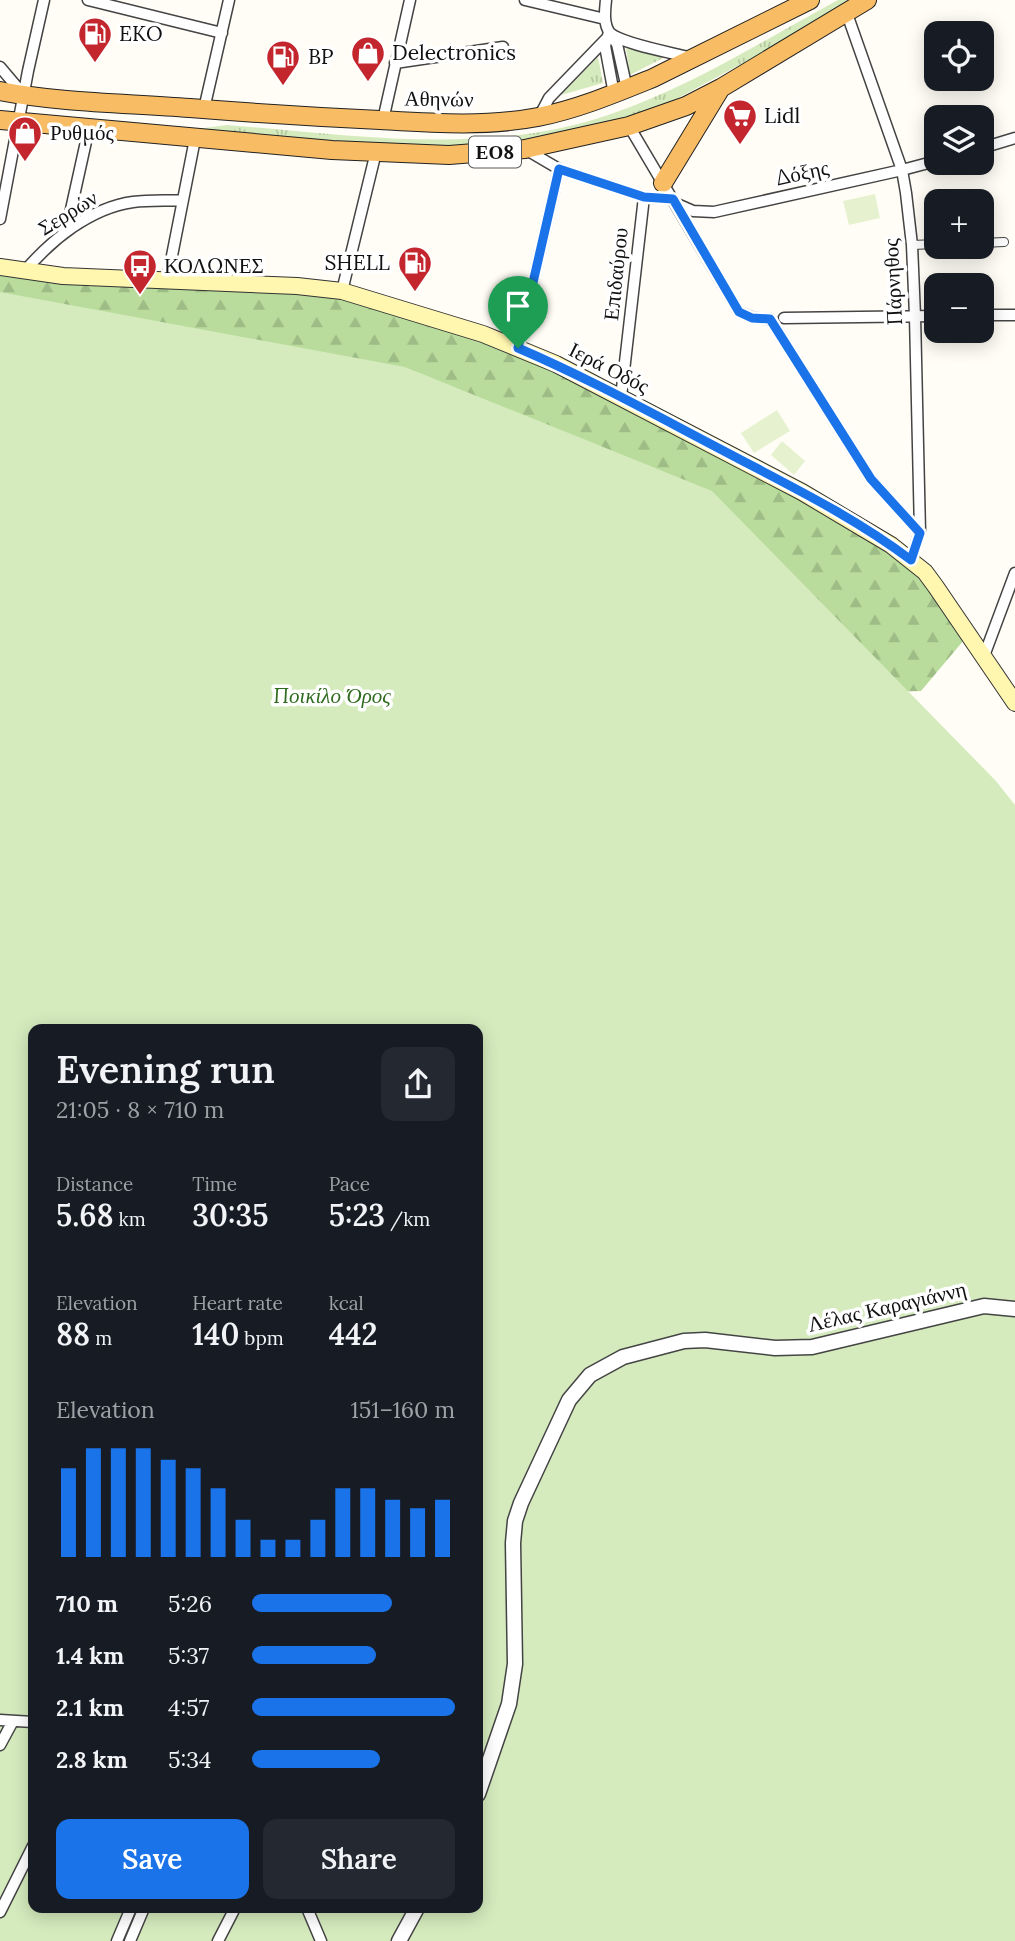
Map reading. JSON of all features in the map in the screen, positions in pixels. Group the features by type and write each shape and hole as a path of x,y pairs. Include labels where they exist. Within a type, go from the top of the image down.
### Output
{"highway":[{"name":"Αθηνών","path":"0,91 204,109 383,120 464,123 539,117 620,91 694,58 810,0"},
{"name":"ΕΟ8","path":"0,120 195,139 376,152 449,155 525,149 629,126 685,106 721,88 867,0"},
{"path":"671,196 696,125 721,88"}],"main road":[{"name":"Ιερά Οδός","path":"0,267 24,272 297,286 342,291 446,321 518,348 621,397 802,492 891,545 911,560 936,587 1015,703"}],"street":[{"path":"0,219 44,0"},
{"path":"88,0 222,33"},
{"path":"204,109 229,0"},
{"path":"383,120 410,0"},
{"path":"524,0 605,19"},
{"path":"606,0 608,36 617,44 620,91"},
{"name":"Πάρνηθος","path":"846,11 902,170 912,245 920,533 911,560"},
{"path":"608,36 694,58"},
{"path":"539,117 549,98 608,36"},
{"path":"395,63 503,47"},
{"path":"0,67 24,95"},
{"path":"629,126 739,312 752,318 770,319 871,479 920,533"},
{"path":"66,232 89,128"},
{"path":"994,144 1015,138"},
{"path":"167,281 195,139"},
{"path":"525,149 559,169 644,197 671,196"},
{"path":"342,291 376,152"},
{"name":"Δόξης","path":"671,196 693,211 714,212 924,164"},
{"path":"518,348 559,169"},
{"name":"Επιδαύρου","path":"621,397 644,197"},
{"name":"Σερρών","path":"24,272 45,248 102,211 134,202 183,200"},
{"path":"994,242 1004,242"},
{"path":"912,245 924,244"},
{"path":"994,315 1015,314"},
{"path":"784,318 924,316"},
{"path":"984,656 1015,573"},
{"name":"Λέλας Καραγιάννη","path":"483,1779 509,1704 515,1664 515,1521 569,1400 590,1375 623,1357 684,1341 705,1340 775,1348 812,1348 984,1306 1015,1309"},
{"path":"0,1720 28,1721"},
{"path":"0,1745 13,1721"},
{"path":"0,1912 28,1856"},
{"path":"117,1941 129,1913"},
{"path":"130,1941 142,1913"},
{"path":"218,1941 232,1913"},
{"path":"309,1913 318,1938"},
{"path":"400,1941 414,1913"}],"green space":[{"path":"838,0 860,0 652,112 580,131 492,146 376,147 197,129 227,125 372,137 469,139 564,127 611,114 670,90 727,62"},
{"path":"626,48 667,56 630,75"},
{"path":"598,57 603,83 561,95"},
{"path":"875,194 880,218 849,225 843,201"},
{"path":"0,267 297,286 483,334 891,545 969,634 921,691 0,712"},
{"name":"Ποικίλο Όρος","path":"0,292 405,367 712,491 996,781 1015,805 1015,1941 0,1941"},
{"path":"777,410 790,431 754,453 741,433"},
{"path":"782,441 805,461 794,475 771,455"}],"place":[{"name":"EKO","path":"95,64"},
{"name":"Delectronics","path":"368,83"},
{"name":"BP","path":"283,87"},
{"name":"Lidl","path":"740,146"},
{"name":"Ρυθμός","path":"25,163"},
{"name":"SHELL","path":"415,293"},
{"name":"ΚΟΛΩΝΕΣ","path":"140,296"}],"route":[{"path":"559,169 644,197 673,199 739,312 745,317 770,319 871,479 920,533 911,560 891,545 802,492 556,364 518,348 559,169"}]}
